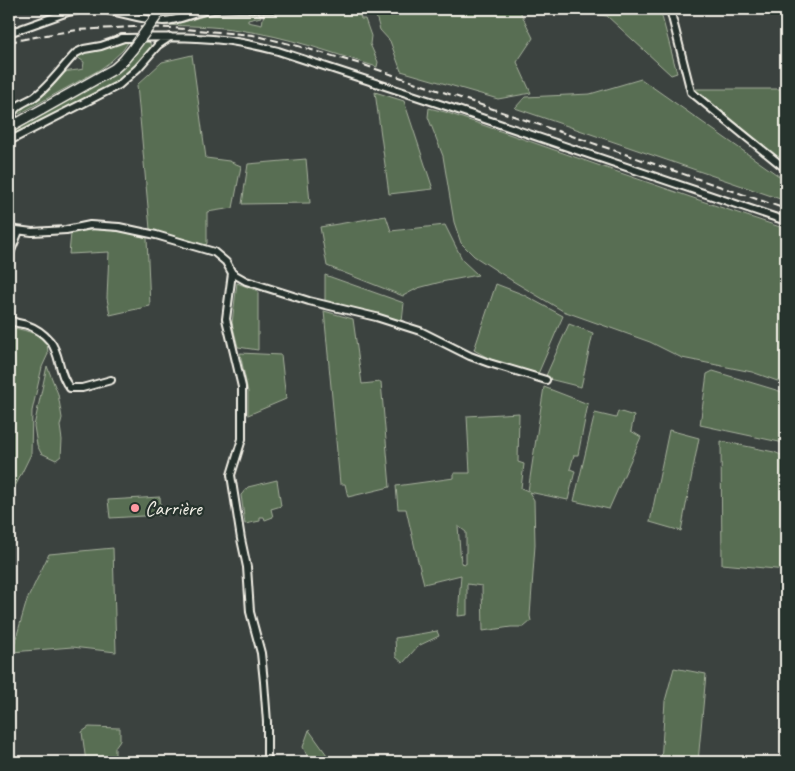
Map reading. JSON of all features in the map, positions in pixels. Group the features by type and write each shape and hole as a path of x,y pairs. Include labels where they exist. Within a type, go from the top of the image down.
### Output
{"main road":[{"path":"12,126 114,69 132,50 162,9"}],"street":[{"path":"9,32 68,12 84,9"},
{"path":"102,9 143,19 164,21 176,20 204,11 274,9"},
{"path":"670,9 691,92 786,169"},
{"path":"12,126 14,109 41,92 76,53 84,48 101,46 122,38 139,35 198,38 252,44 278,50 786,221"},
{"path":"9,141 120,85 158,45 170,37"},
{"path":"9,230 32,232 66,230 90,225 119,227 156,234 214,252 226,262 232,273 246,281 309,301 376,317 420,332 470,356 546,380"},
{"path":"9,256 19,230"},
{"path":"232,273 226,319 242,387 242,439 230,475 247,567 250,612 261,653 266,706 267,762"},
{"path":"9,318 16,323 35,328 51,341 66,384 70,388 82,388 111,380"}],"green space":[{"path":"304,9 362,9 361,19 365,19 371,36 370,44 378,62 377,67 274,36 200,26 162,25 184,22 217,12 258,12 261,17 248,20 248,22 262,25 264,12"},
{"path":"374,9 519,9 533,38 517,62 531,93 498,99 401,71 390,41 380,30"},
{"path":"592,9 660,9 677,73 671,75 607,16 591,14"},
{"path":"129,41 123,50 99,70 19,114 18,112 21,108 37,99 59,75 67,71 83,69 84,62 77,57 84,52 117,42"},
{"path":"148,41 151,49 128,76 108,88 9,137 9,132 107,78"},
{"path":"192,55 206,158 229,161 241,166 233,208 207,212 207,243 205,247 150,229 137,85 162,62"},
{"path":"641,79 786,181 786,201 515,108 525,97 590,94"},
{"path":"696,89 786,89 786,166 694,91"},
{"path":"375,92 404,101 433,189 389,194"},
{"path":"429,108 786,229 786,384 752,372 682,358 650,342 563,311 474,256 461,243 454,222 443,156 428,117"},
{"path":"306,159 310,203 242,204 248,164"},
{"path":"386,216 391,231 445,225 463,261 478,275 418,288 403,296 327,266 320,227"},
{"path":"98,229 124,232 147,238 150,306 110,315 107,298 109,252 69,254 71,233"},
{"path":"325,275 404,303 402,322 325,303"},
{"path":"237,283 258,291 258,350 238,347 232,323"},
{"path":"496,284 522,294 563,316 538,374 490,359 474,350"},
{"path":"324,311 353,319 362,384 381,382 390,487 348,497 345,484 340,484"},
{"path":"569,324 593,333 581,387 545,378"},
{"path":"9,327 29,332 43,339 47,342 48,354 42,367 32,411 31,454 9,499"},
{"path":"240,353 281,355 286,399 248,415 248,392"},
{"path":"47,366 58,394 62,418 60,426 62,440 61,456 56,460 41,453 37,445 34,426"},
{"path":"713,371 786,393 786,432 784,443 700,425 707,374"},
{"path":"544,387 588,404 578,455 574,455 570,469 575,471 568,500 529,492 534,500 535,545 531,621 524,627 483,631 482,586 467,584 467,615 458,616 461,575 424,584 406,509 398,509 396,486 454,478 454,473 470,473 467,416 519,413 518,462 524,464 521,488 528,491","holes":["458,526 466,532 466,564 461,563"]},
{"path":"618,411 634,416 631,431 641,437 609,509 574,501 595,413 616,418"},
{"path":"669,430 699,438 681,531 650,522"},
{"path":"721,441 774,452 786,457 786,570 722,564"},
{"path":"277,480 281,506 271,509 273,517 265,520 264,517 260,517 260,521 245,524 241,495 248,487"},
{"name":"Carrière","path":"160,497 161,515 110,518 108,500"},
{"path":"113,548 116,652 72,647 12,652 27,600 49,554"},
{"path":"437,631 439,636 418,646 403,663 396,657 395,638"},
{"path":"674,668 706,674 698,762 661,762 665,701"},
{"path":"89,727 120,728 120,740 115,747 115,762 86,762 82,732"},
{"path":"309,730 332,762 310,762 303,747"}],"railway":[{"path":"9,42 77,30 134,27 173,28 253,35 364,65 786,209"}],"place":[{"name":"Carrière","path":"135,508"}]}
